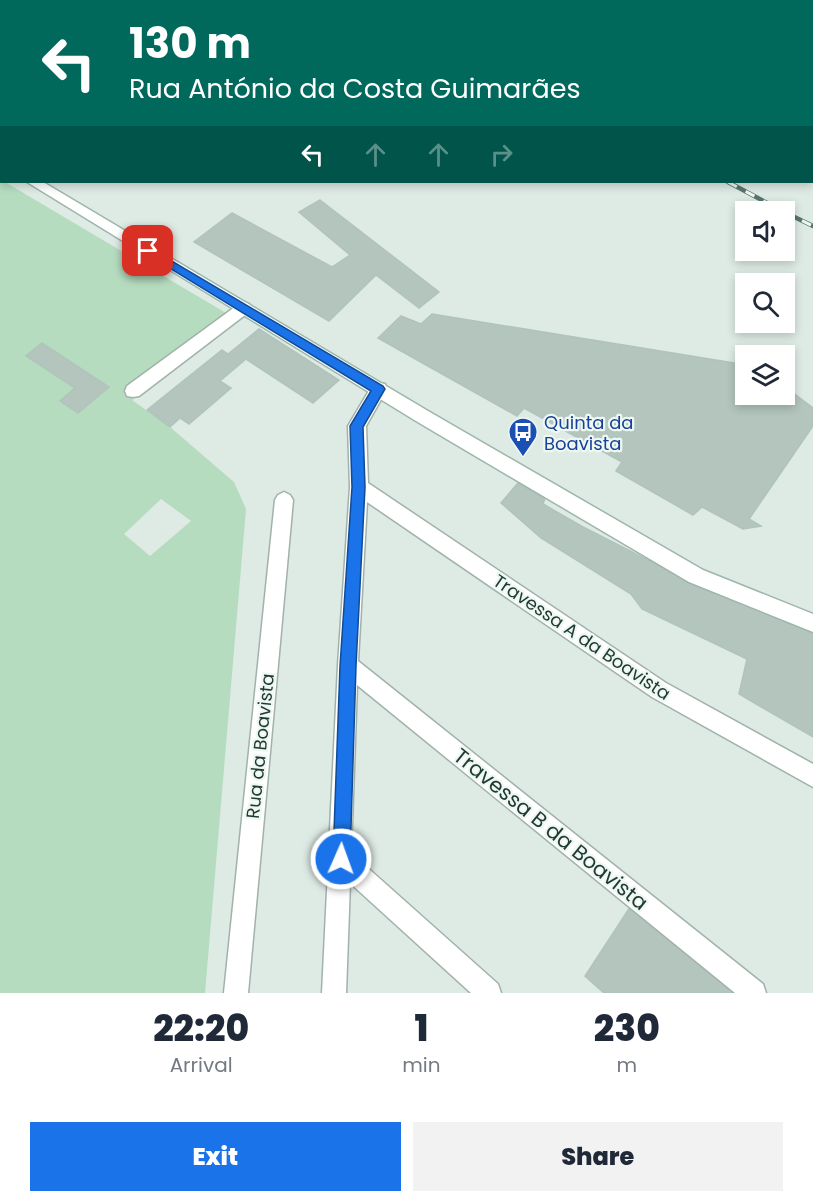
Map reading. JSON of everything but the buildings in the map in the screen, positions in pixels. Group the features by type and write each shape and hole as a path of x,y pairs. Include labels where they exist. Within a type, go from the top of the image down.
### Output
{"street":[{"path":"35,183 696,576 813,623"},
{"path":"133,391 244,308"},
{"path":"334,993 358,487 357,426 379,389"},
{"name":"Travessa A da Boavista","path":"358,487 659,690 813,776"},
{"name":"Rua da Boavista","path":"236,993 284,500"},
{"name":"Travessa B da Boavista","path":"348,666 754,993"},
{"path":"341,859 489,993"}],"green space":[{"path":"0,183 7,183 236,319 132,400 170,427 234,482 246,509 205,993 0,993","holes":["161,499 191,521 150,556 124,534"]}],"railway":[{"path":"730,183 813,226"}],"place":[{"name":"Quinta da Boavista","path":"523,458"}],"route":[{"path":"148,251 379,389 357,426 358,487 348,666 341,859"}]}
